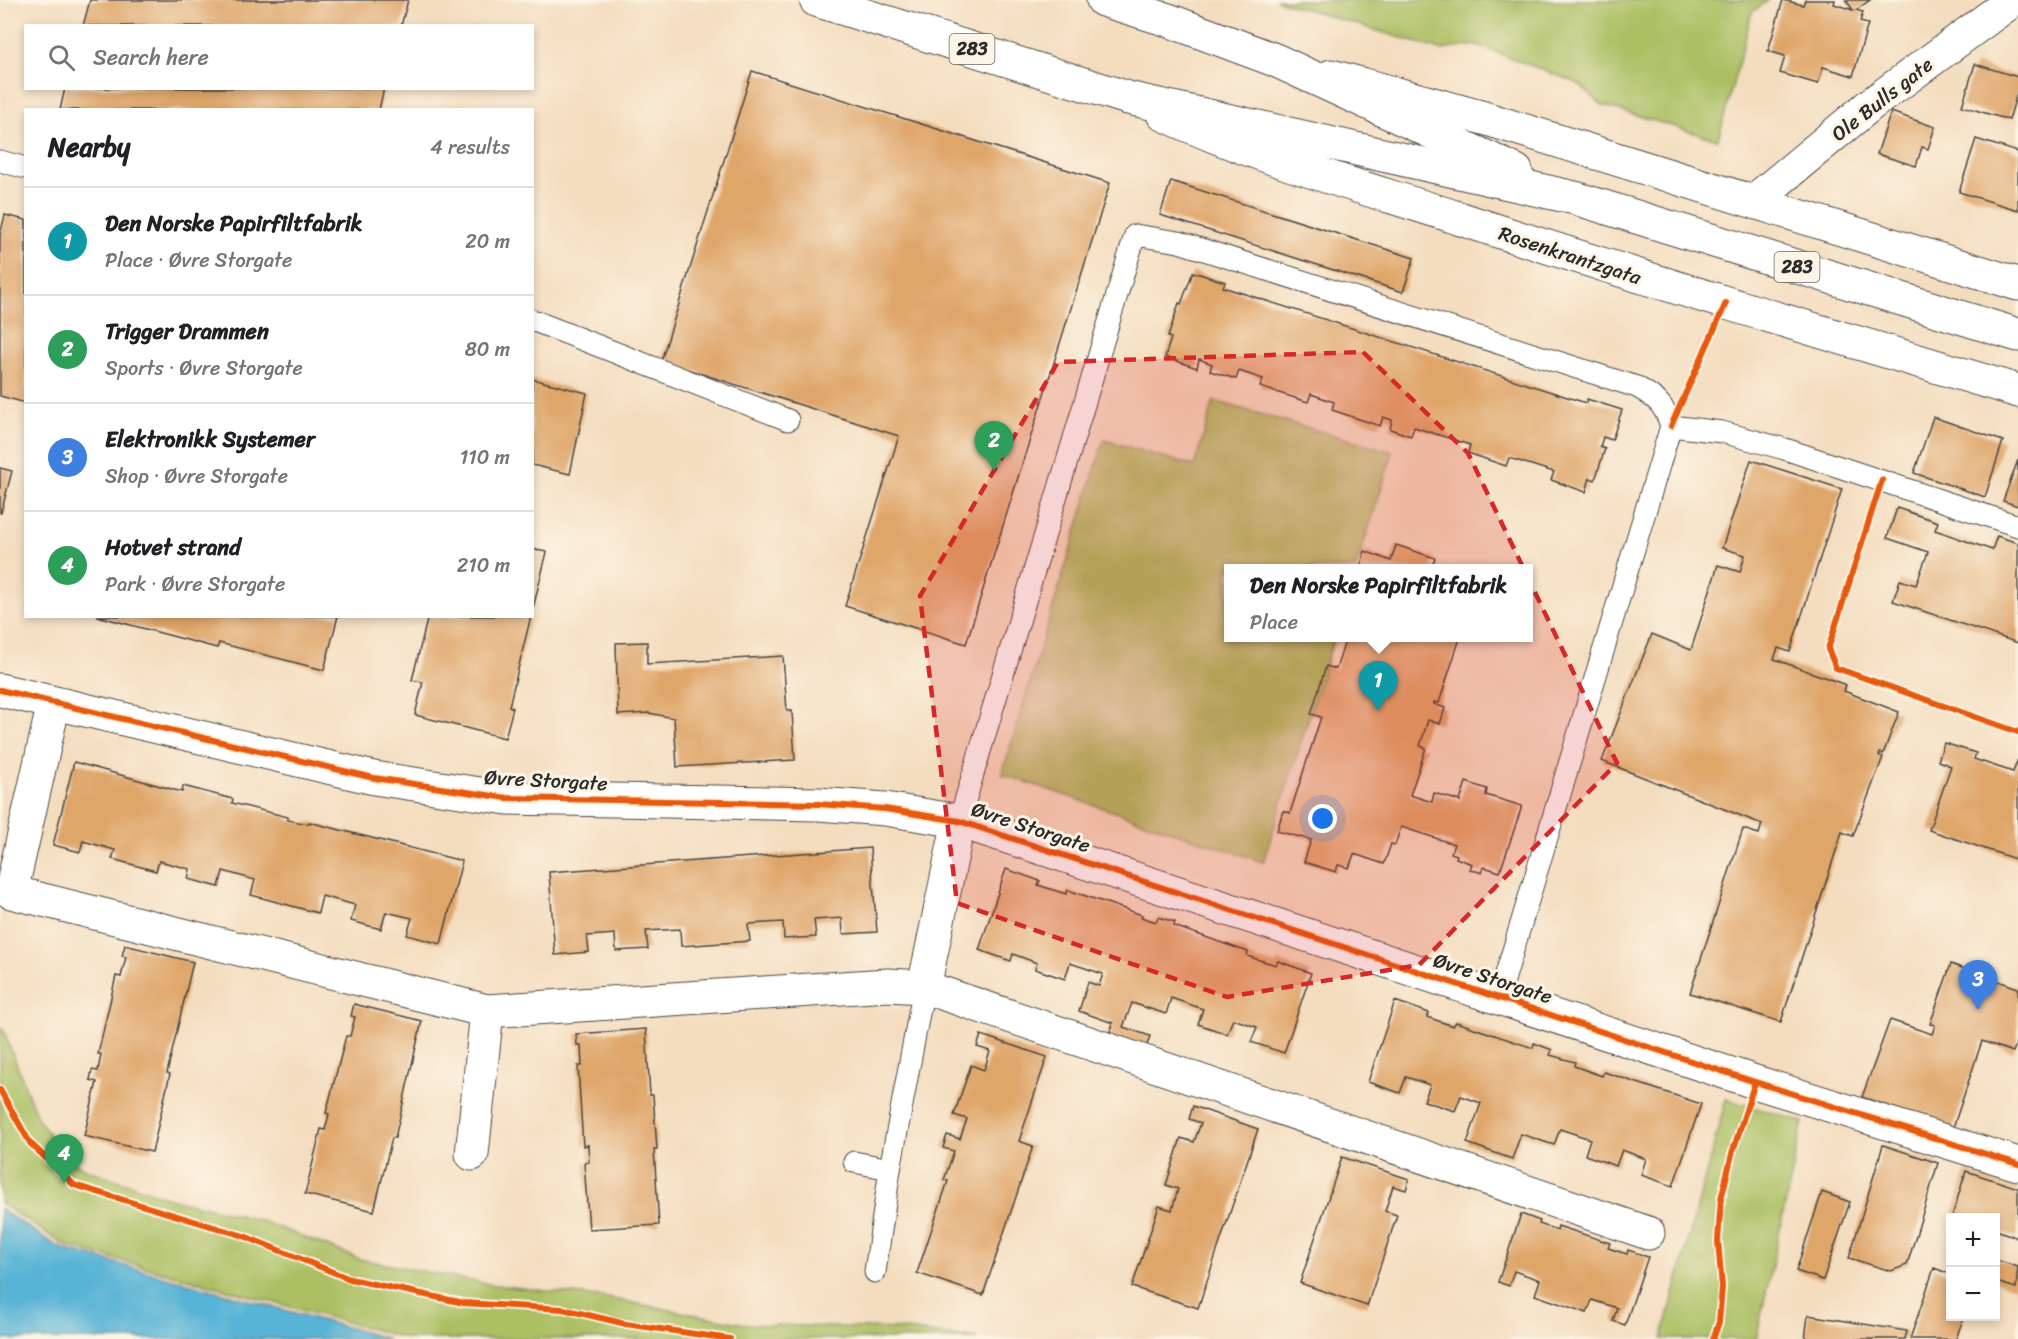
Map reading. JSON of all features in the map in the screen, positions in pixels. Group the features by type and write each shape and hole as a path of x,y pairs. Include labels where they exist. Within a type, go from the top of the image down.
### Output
{"street":[{"name":"Rosenkrantzgata","path":"816,0 1128,99 1575,198 2018,335"},
{"name":"Rosenkrantzgata","path":"1103,0 1171,10 1575,198"},
{"name":"Ole Bulls gate","path":"1754,201 1870,105 2013,0"},
{"name":"Rosenkrantzgata","path":"1275,60 1484,118 2018,284"},
{"name":"Rosenkrantzgata","path":"1128,99 1191,127 1323,174 1640,278 2018,391"},
{"name":"Øvre Storgate","path":"0,690 374,778 507,798 818,804 885,809 959,821 1755,1082 2018,1164"},
{"path":"54,703 11,892 487,1011 888,985 924,987 1648,1233"},
{"name":"Øvre Storgate","path":"924,987 959,821"},
{"path":"472,1154 487,1011"}],"lane":[{"path":"0,161 24,167"},
{"path":"959,821 1135,235 1179,242 1637,387 1655,398 1667,411 1671,426 1499,997"},
{"path":"534,321 788,420"},
{"path":"1671,426 1722,432 1785,449 2018,526"},
{"path":"875,1272 890,1169 924,987"},
{"path":"854,1162 890,1169"}],"highlighted area":[{"path":"1363,352 1468,453 1617,763 1419,965 1227,997 957,903 920,596 1058,362"}],"green space":[{"path":"1276,0 1769,0 1752,12 1718,140 1602,105 1577,83 1477,45 1441,50"},
{"path":"1214,401 1393,452 1357,564 1224,564 1224,642 1333,642 1263,862 1002,774 1104,440 1194,466"},
{"path":"0,1028 3,1029 37,1117 65,1158 85,1169 172,1199 259,1220 360,1259 487,1284 607,1298 745,1324 898,1329 978,1339 408,1339 64,1245 0,1203"},
{"path":"1726,1099 1803,1122 1756,1339 1662,1339"}],"water":[{"path":"0,1209 58,1247 389,1339 0,1339"}],"building":[{"path":"90,0 408,0 402,24 84,24"},
{"path":"1783,0 1803,5 1805,0 1835,0 1834,4 1853,10 1846,0 1870,0 1856,10 1863,12 1860,22 1868,24 1853,76 1823,67 1818,84 1780,73 1785,56 1768,51"},
{"path":"1975,64 2018,77 2018,89 2009,120 1962,106"},
{"path":"752,71 1110,183 966,644 845,606 899,436 661,361"},
{"path":"65,90 384,90 379,108 60,108"},
{"path":"1891,112 1935,127 1928,149 1922,147 1916,166 1877,154"},
{"path":"1976,139 2018,152 2018,210 1959,192"},
{"path":"1171,181 1414,258 1403,292 1160,215"},
{"path":"5,215 24,220 24,402 0,396 0,235"},
{"path":"1193,272 1225,282 1223,287 1586,403 1587,399 1622,410 1612,440 1603,437 1600,447 1605,449 1595,480 1590,478 1586,492 1551,480 1554,472 1509,458 1506,466 1468,453 1470,445 1414,427 1411,436 1390,429 1392,420 1383,417 1380,426 1332,410 1334,402 1311,394 1308,402 1260,387 1263,379 1239,371 1236,379 1210,371 1212,364 1199,359 1197,368 1165,357 1171,338 1168,337 1179,303 1181,304"},
{"path":"534,380 587,393 570,474 534,465"},
{"path":"1933,417 2003,441 1985,497 1914,473"},
{"path":"1751,460 1842,489 1790,652 1778,648 1774,659 1846,685 1844,691 1899,712 1883,754 1880,753 1879,756 1883,757 1853,836 1842,832 1781,1022 1690,993 1743,829 1759,834 1762,824 1602,761 1652,634 1691,650 1718,565 1740,572 1745,555 1722,548"},
{"path":"2018,460 2018,506 2003,501"},
{"path":"0,468 12,471 1,513 0,513"},
{"path":"1897,508 1938,522 1935,530 1992,550 1997,536 2018,543 2018,643 1893,601 1900,580 1916,585 1928,552 1887,538"},
{"path":"1396,545 1435,558 1433,564 1361,564 1365,551 1391,561"},
{"path":"534,549 547,552 534,604"},
{"path":"104,618 337,618 324,670 219,643 217,648"},
{"path":"428,618 531,618 509,706 513,708 505,738 415,715 423,682 412,680"},
{"path":"647,642 647,664 783,656 787,711 792,711 795,760 677,767 674,718 649,713 618,715 616,643"},
{"path":"1345,642 1459,642 1439,703 1434,702 1445,708 1440,724 1428,720 1420,746 1426,748 1410,795 1432,802 1434,793 1460,801 1466,782 1487,789 1486,795 1522,806 1500,872 1484,867 1482,873 1470,869 1472,864 1456,858 1457,855 1451,853 1454,844 1401,827 1395,845 1391,844 1384,864 1354,854 1349,868 1338,865 1336,872 1304,862 1311,840 1277,831 1283,811 1290,813 1321,717 1311,714 1326,666 1336,669"},
{"path":"1944,743 1976,753 1974,759 2013,772 2018,759 2018,860 1929,830 1951,766 1938,761"},
{"path":"74,762 182,792 183,786 233,799 232,803 288,817 288,820 308,824 309,822 462,861 441,944 407,935 412,918 386,912 381,929 351,921 355,905 322,896 318,913 251,895 255,880 223,871 219,887 188,879 190,869 159,861 156,871 112,859 115,850 83,841 80,852 53,845"},
{"path":"870,848 877,932 843,934 842,918 814,920 816,937 784,939 783,922 748,924 750,941 681,946 680,929 646,931 648,949 616,951 615,934 587,936 589,952 555,955 549,872"},
{"path":"1006,869 1040,881 1038,885 1066,894 1068,890 1156,922 1158,917 1175,922 1174,926 1248,952 1247,955 1250,957 1276,965 1278,961 1311,973 1284,1053 1251,1042 1257,1027 1233,1019 1227,1034 1198,1024 1203,1009 1171,998 1166,1014 1132,1003 1123,1027 1150,1036 1145,1051 1108,1038 1113,1023 1079,1011 1088,982 1099,986 1103,974 1070,963 1065,979 1035,969 1037,963 1013,954 1011,961 979,950"},
{"path":"125,945 193,962 167,1073 170,1074 152,1152 84,1136 97,1082 90,1080 92,1070 98,1071 101,1054 98,1054 116,976 121,977 126,957 122,956"},
{"path":"1951,964 2018,988 2018,1039 2013,1052 1982,1041 1953,1128 1862,1097 1890,1020 1932,1034 1935,1025 1930,1024"},
{"path":"1395,1001 1429,1013 1427,1017 1453,1026 1456,1022 1533,1048 1534,1043 1552,1050 1550,1055 1575,1062 1574,1066 1602,1076 1604,1072 1701,1104 1673,1186 1641,1175 1646,1159 1622,1150 1616,1166 1585,1155 1590,1139 1560,1129 1554,1145 1521,1134 1512,1159 1467,1143 1481,1103 1461,1096 1455,1111 1424,1101 1430,1085 1406,1077 1400,1093 1368,1082"},
{"path":"354,1004 422,1021 395,1138 392,1138 374,1211 305,1194 321,1129 325,1130 329,1114 326,1113 346,1036 350,1036 355,1017 351,1016"},
{"path":"646,1029 650,1095 653,1095 657,1149 654,1149 659,1225 589,1229 584,1163 589,1162 588,1145 583,1146 578,1066 582,1066 581,1045 577,1045 576,1034"},
{"path":"981,1035 1047,1057 1019,1141 1033,1146 983,1295 917,1273 948,1181 944,1180 954,1151 943,1148 947,1135 960,1139 967,1119 954,1115 971,1065 984,1070 990,1051 977,1047"},
{"path":"1193,1106 1258,1129 1198,1308 1132,1287 1159,1206 1172,1210 1178,1189 1166,1185 1181,1138 1194,1142 1201,1123 1189,1119"},
{"path":"1883,1145 1938,1163 1907,1265 1891,1271 1849,1258"},
{"path":"1342,1157 1409,1179 1406,1190 1393,1186 1385,1211 1397,1215 1367,1306 1300,1283"},
{"path":"1966,1171 2018,1188 2018,1238 2000,1231 2000,1213 1953,1213"},
{"path":"1822,1192 1850,1202 1823,1280 1796,1271"},
{"path":"1521,1214 1540,1221 1539,1224 1557,1230 1558,1226 1610,1243 1608,1248 1627,1254 1628,1250 1648,1257 1625,1325 1613,1321 1617,1308 1592,1300 1587,1313 1535,1295 1540,1280 1514,1271 1509,1286 1498,1282"},
{"path":"2000,1261 2018,1267 2016,1288 2000,1283"},
{"path":"1934,1268 1946,1272 1946,1321 1962,1321 1956,1339 1910,1339"},
{"path":"1808,1315 1907,1331 1905,1339 1805,1339"}],"cycle path":[{"path":"1671,426 1726,303"},
{"path":"1882,480 1828,649 1836,668 2018,732"},
{"path":"0,690 374,778 507,798 818,804 885,809 959,821 1755,1082 2018,1164"},
{"path":"1713,1339 1719,1322 1722,1287 1718,1241 1721,1199 1732,1154 1755,1082"},
{"path":"0,1090 30,1143 74,1185 244,1236 350,1279 464,1303 563,1309 626,1324 730,1339"}],"place":[{"name":"Trigger Drammen","path":"994,471"},
{"name":"Den Norske Papirfiltfabrik","path":"1378,711"},
{"name":"Elektronikk Systemer","path":"1978,1010"},
{"name":"Hotvet strand","path":"64,1184"}]}
